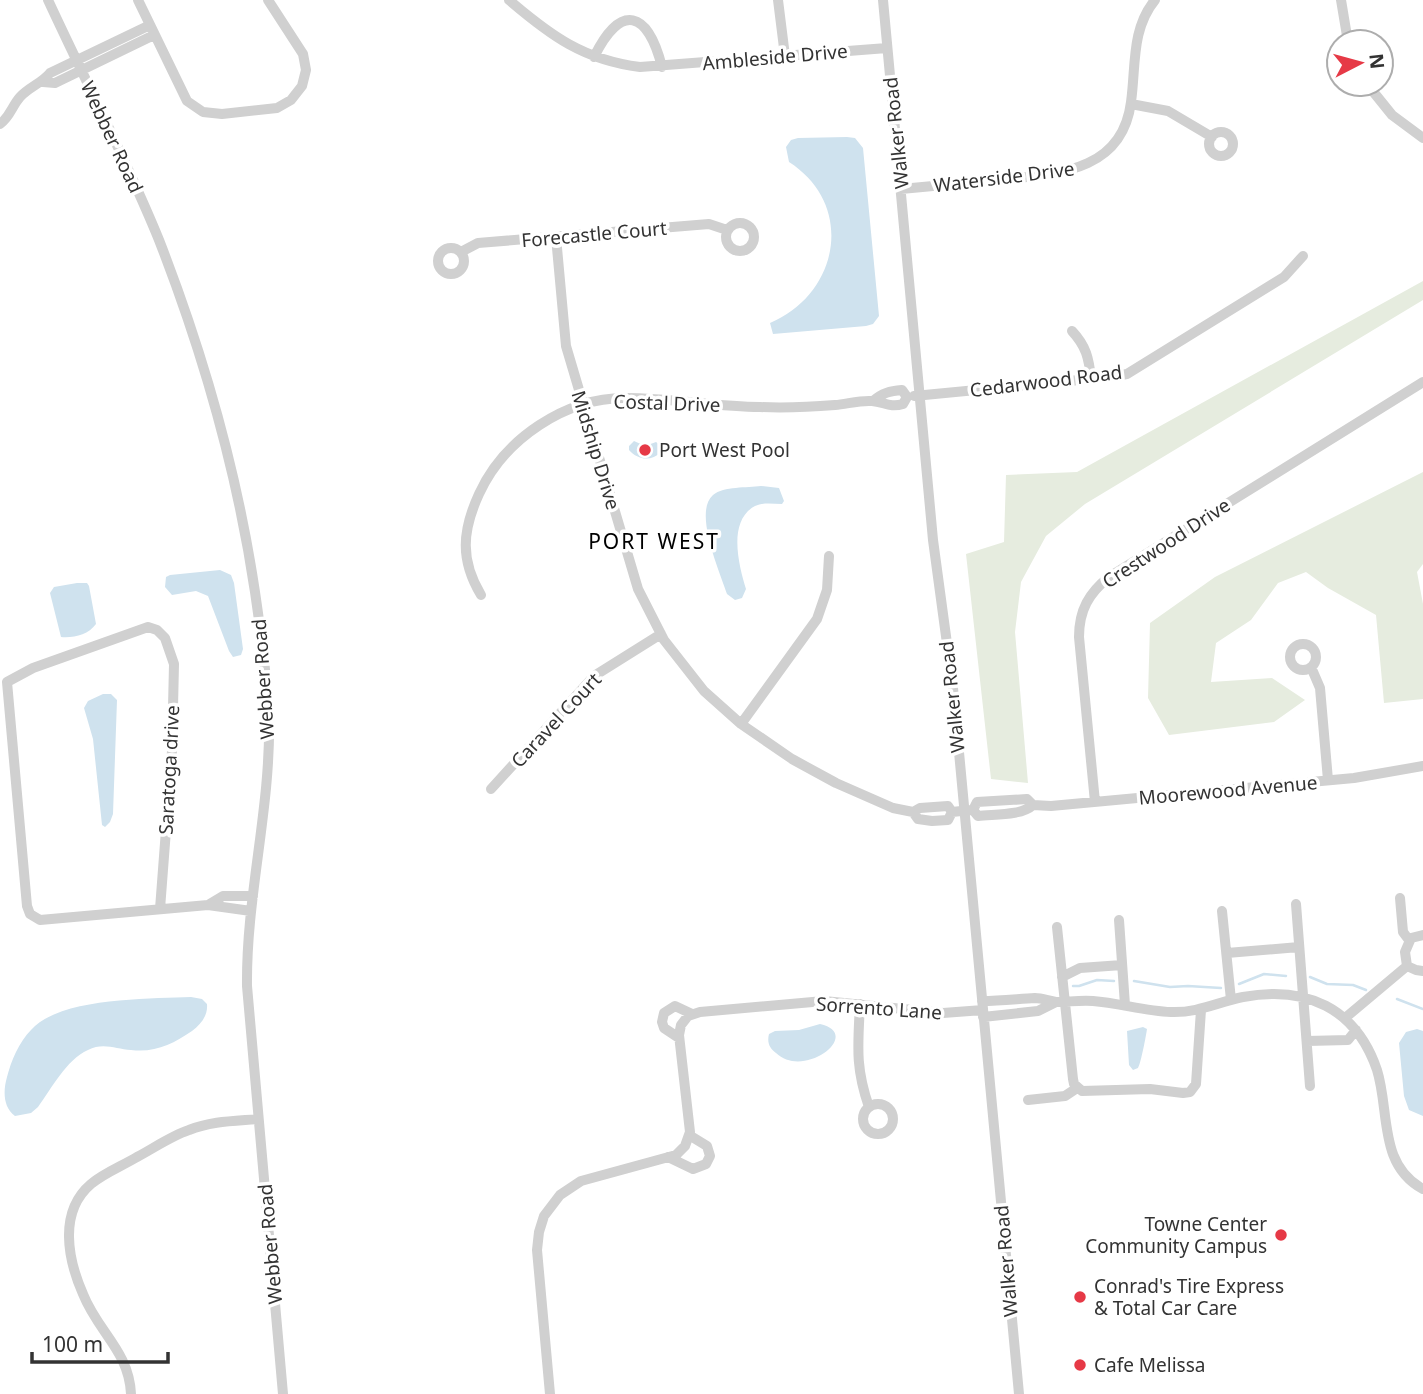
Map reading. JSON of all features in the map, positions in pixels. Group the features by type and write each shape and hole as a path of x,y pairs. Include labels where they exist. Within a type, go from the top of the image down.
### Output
{"street":[{"name":"Webber Road","path":"48,0 144,206 174,281 219,421 244,521 259,620 268,717 267,780 251,911 247,986 283,1394"},
{"path":"138,0 187,101 203,112 222,114 286,104 302,86 306,70 303,54 268,0"},
{"path":"778,0 785,56"},
{"name":"Walker Road","path":"883,0 934,551 969,810 983,1009 1019,1394"},
{"name":"Waterside Drive","path":"901,189 1057,174 1085,166 1108,150 1125,126 1131,104 1139,32 1147,11 1155,0"},
{"path":"1340,0 1345,28"},
{"name":"Ambleside Drive","path":"517,3 560,40 594,57 617,64 662,67 887,48"},
{"path":"594,57 613,28 621,22 637,20 644,24 649,32 662,67"},
{"path":"0,124 6,120 21,96 43,82 50,72 152,30"},
{"path":"43,82 55,83 81,71 152,30"},
{"path":"1378,98 1392,115 1423,138"},
{"path":"1131,104 1168,111 1212,137"},
{"name":"Forecastle Court","path":"461,252 478,243 709,224 727,230"},
{"name":"Midship Drive","path":"556,237 564,335 638,589 661,634 698,684 741,724 792,759 836,783 893,808 913,812 920,808 948,806 952,812 969,810"},
{"name":"Cedarwood Road","path":"920,396 1117,376 1133,371 1284,277 1295,268 1303,256"},
{"path":"1072,331 1088,354 1091,379"},
{"name":"Crestwood Drive","path":"1095,802 1079,636 1081,614 1090,594 1109,577 1423,382"},
{"name":"Costal Drive","path":"481,596 468,572 465,548 468,527 480,490 506,453 525,435 555,416 583,405 627,397 758,407 823,406 873,401 893,406 903,404 907,397 920,396"},
{"path":"741,724 817,620 827,590 829,555"},
{"name":"Saratoga drive","path":"4,681 33,668 148,628 162,634 174,664 172,751 160,909"},
{"name":"Caravel Court","path":"491,789 544,734 594,676 661,634"},
{"path":"1311,667 1320,688 1328,780"},
{"path":"4,681 30,914 40,920 208,905 251,911"},
{"name":"Moorewood Avenue","path":"969,810 977,802 1027,799 1033,805 1051,806 1380,775 1423,766"},
{"path":"208,905 223,895 253,896"},
{"path":"1400,898 1403,932 1409,940"},
{"path":"1296,904 1310,1086"},
{"path":"1222,911 1231,1000"},
{"path":"1119,920 1125,1005"},
{"path":"1057,928 1062,977 1060,1001 1073,1079 1077,1088 1087,1092 1150,1089 1190,1092 1196,1083 1201,1010"},
{"path":"1407,966 1405,952 1409,940 1423,935"},
{"path":"1227,953 1299,947"},
{"path":"1062,977 1080,968 1122,965"},
{"path":"1407,966 1423,971"},
{"path":"1345,1018 1407,966"},
{"name":"Sorrento Lane","path":"689,1135 679,1038 664,1028 663,1015 667,1009 675,1006 692,1014 801,1002 860,1004 943,1013 983,1009 1037,998 1125,1005 1170,1012 1201,1010 1231,1000 1267,994 1304,997"},
{"path":"1304,997 1319,1002 1345,1018 1372,1055 1379,1077 1393,1155 1405,1175 1421,1186"},
{"path":"860,1004 857,1058 860,1083 869,1107"},
{"path":"679,1038 682,1022 692,1014"},
{"path":"1307,1041 1348,1040 1356,1030"},
{"path":"1028,1100 1065,1096 1077,1088"},
{"path":"131,1394 125,1361 90,1310 78,1282 69,1236 75,1205 83,1192 100,1178 179,1134 213,1123 258,1119"},
{"path":"550,1394 537,1250 538,1232 544,1216 559,1195 581,1181 668,1157 681,1151 689,1135 702,1141 710,1156 706,1164 693,1169 668,1157"}],"shaded area":[{"path":"1423,281 1423,300 1085,504 1046,536 1021,582 1015,632 1028,783 991,779 966,554 1004,542 1006,475 1077,472"},
{"path":"1423,472 1423,564 1417,572 1423,604 1423,699 1384,703 1376,615 1328,588 1306,572 1278,583 1251,620 1216,643 1211,682 1272,678 1305,700 1274,722 1169,735 1148,698 1150,623 1215,577"}],"water":[{"path":"798,138 855,138 863,148 879,316 873,324 866,326 773,334 770,323 793,310 811,292 824,271 830,248 831,224 824,201 810,180 789,162 786,147 791,140"},
{"name":"Port West Pool","path":"634,441 645,446 656,442 660,445 661,452 653,457 640,458 629,450"},
{"path":"761,486 779,488 784,501 782,504 755,506 746,513 741,522 737,544 746,589 742,598 735,600 727,594 710,543 706,515 708,503 713,495 723,490"},
{"path":"220,570 231,575 234,583 243,649 241,655 233,657 208,596 196,591 172,595 165,587 166,577 170,575"},
{"path":"87,583 89,586 96,624 80,635 61,637 50,593 54,587"},
{"path":"103,694 111,694 117,700 113,814 105,827 102,825 93,739 84,708 88,701"},
{"path":"191,997 202,999 207,1008 201,1023 185,1036 171,1044 148,1050 104,1046 94,1048 66,1067 31,1113 15,1116 8,1108 5,1088 13,1058 27,1035 44,1019 62,1011 106,1002"},
{"path":"820,1024 832,1029 836,1037 833,1045 814,1058 788,1060 769,1045 769,1034 775,1031 799,1030"},
{"path":"1143,1027 1147,1029 1142,1055 1138,1068 1133,1070 1129,1065 1127,1031"},
{"path":"1417,1029 1423,1031 1423,1116 1409,1110 1404,1096 1399,1043 1406,1032"}],"waterway":[{"path":"1239,984 1264,974 1286,976"},
{"path":"1310,977 1327,984 1353,985 1366,990"},
{"path":"1073,986 1097,980 1114,981"},
{"path":"1134,981 1170,987 1221,988"},
{"path":"1397,999 1423,1009"}],"place":[{"name":"Port West Pool","path":"645,450"},
{"name":"Towne Center Community Campus","path":"1281,1235"},
{"name":"Conrad's Tire Express & Total Car Care","path":"1080,1297"},
{"name":"Cafe Melissa","path":"1080,1365"}],"district":[{"name":"PORT WEST","path":"654,542"}]}
